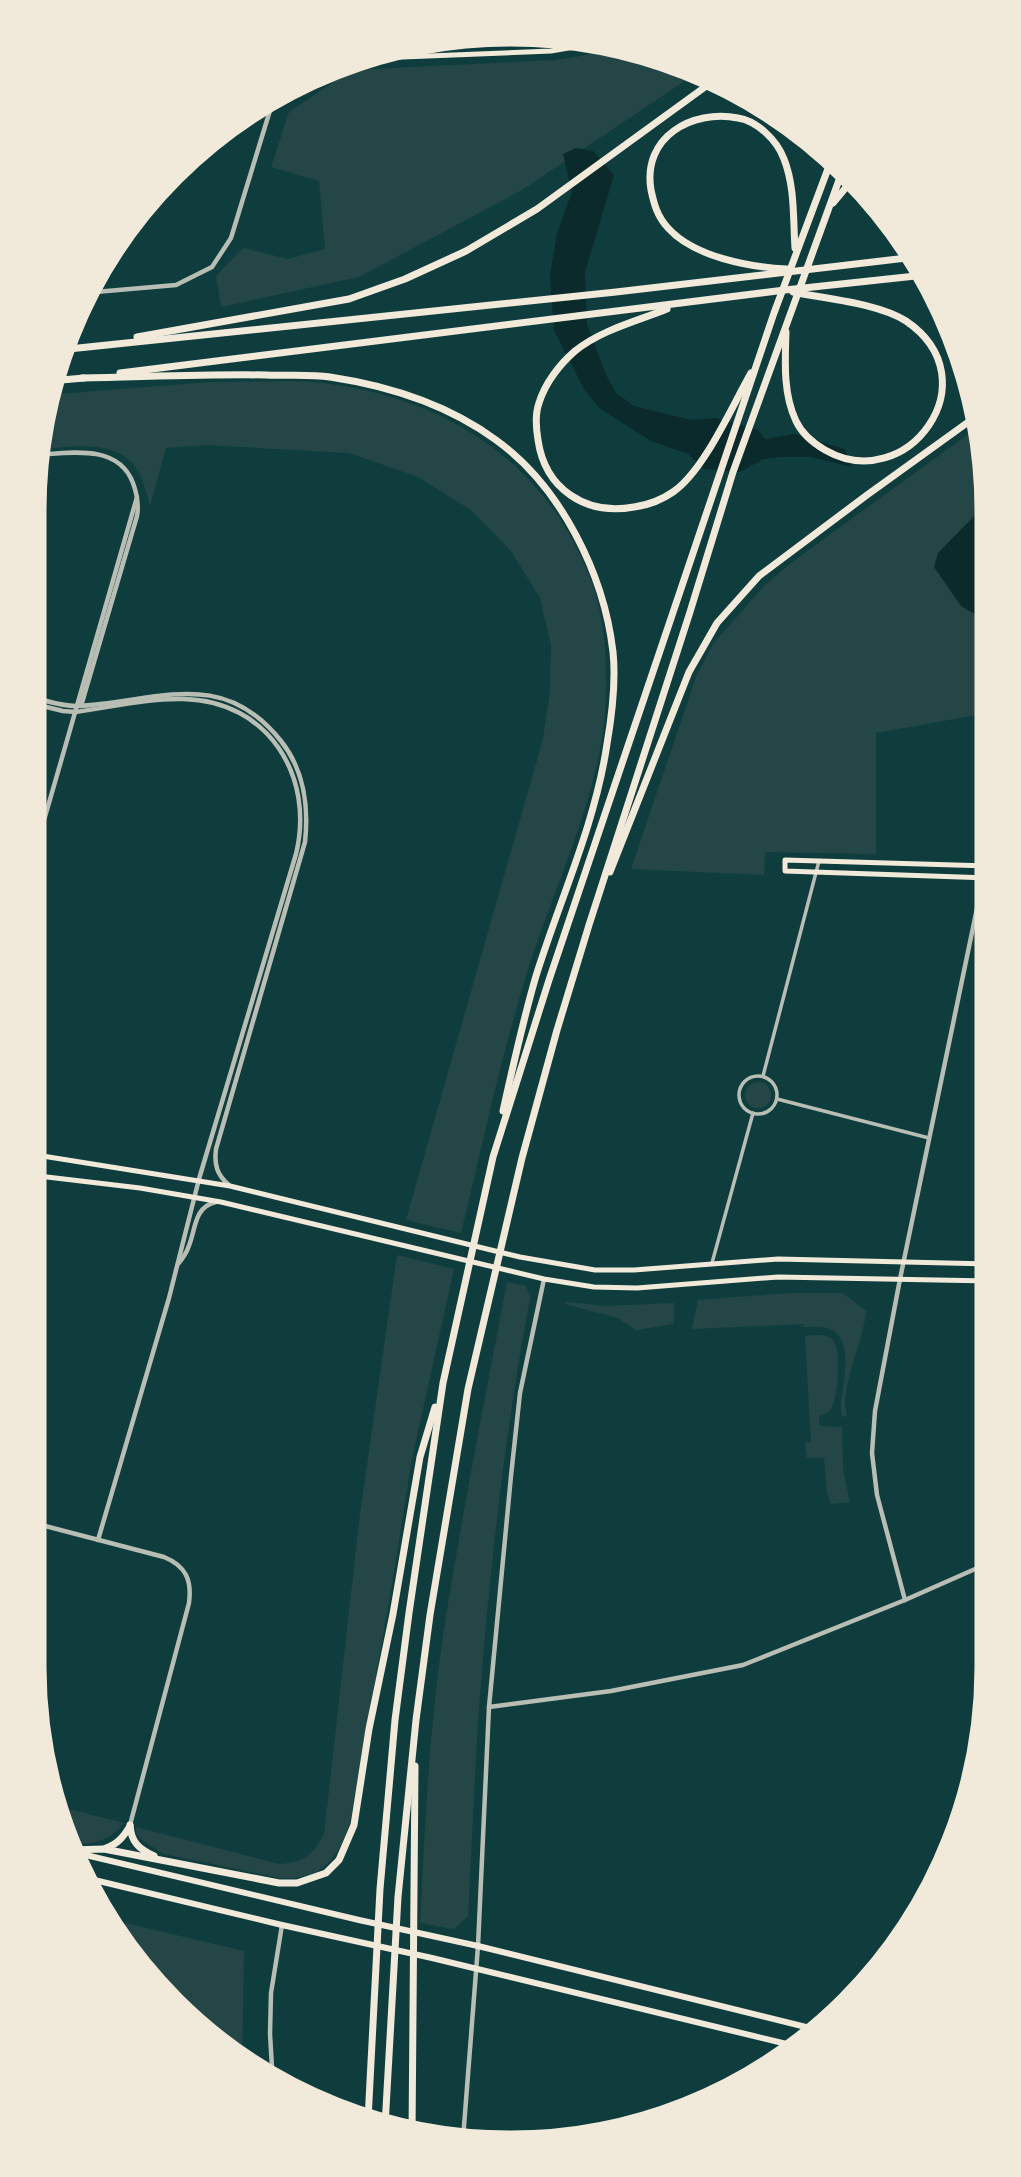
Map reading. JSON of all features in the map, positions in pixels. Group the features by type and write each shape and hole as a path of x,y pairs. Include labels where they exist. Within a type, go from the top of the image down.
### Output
{"highway":[{"path":"81,347 349,299 405,279 466,251 537,209 707,85"},
{"path":"795,253 791,183 783,156 764,131 745,119 722,115 697,118 676,129 663,141 653,160 650,182 655,209 668,229 692,247 724,259 753,266 812,269"},
{"path":"493,1157 549,980 774,313 829,167"},
{"path":"385,2118 398,1897 430,1615 468,1389 522,1158 589,925 733,472 840,177"},
{"path":"828,209 848,185"},
{"path":"71,348 616,292 905,258"},
{"path":"61,381 916,276"},
{"path":"785,290 876,308 904,320 929,341 939,363 943,385 939,407 927,431 907,447 883,460 858,461 833,455 812,443 796,422 789,401 784,370 786,324"},
{"path":"676,305 591,339 557,370 545,390 538,404 536,429 540,453 549,475 568,494 589,506 617,510 653,504 674,491 694,474 760,357"},
{"path":"82,378 327,376 392,389 437,406 466,421 498,441 529,471 557,504 595,574 613,653 612,697 599,786 586,834 536,977 514,1058 443,1383 396,1720 380,1889 368,2113"},
{"path":"589,925 689,672 717,623 759,576 970,420"},
{"path":"104,1849 279,1883 297,1883 311,1879 326,1873 339,1860 354,1825 369,1728 393,1614 420,1457 443,1383"},
{"path":"412,2124 416,1720"},
{"path":"130,1825 131,1835 139,1847 164,1860"},
{"path":"80,1850 114,1846 130,1825"}],"main road":[{"path":"392,57 551,51 579,47"},
{"path":"979,865 785,860 785,871 979,878"},
{"path":"42,1156 230,1185 443,1239 595,1270 634,1270 778,1259 979,1264"},
{"path":"42,1176 140,1188 221,1202 544,1279 594,1287 637,1288 778,1276 979,1281"},
{"path":"81,1853 478,1946 809,2028"},
{"path":"93,1880 787,2044"}],"street":[{"path":"96,292 176,285 212,267 231,238 271,108"},
{"path":"42,825 137,497 130,474 110,457 81,452 45,454"},
{"path":"42,706 63,711 186,693 219,698 234,703 263,722 285,745 299,772 306,797 305,842 216,1149 217,1169 222,1179 230,1185"},
{"path":"42,700 78,708 170,699 218,704 246,717 269,736 287,761 297,787 301,812 299,841 199,1179 177,1267 98,1539"},
{"path":"763,1076 819,861"},
{"path":"905,1600 877,1495 872,1453 876,1411 903,1262 979,910"},
{"path":"763,1076 773,1083 778,1093 777,1099 775,1105 766,1112 753,1113 743,1106 740,1100 740,1087 750,1077 763,1076"},
{"path":"777,1099 929,1138"},
{"path":"712,1264 753,1113"},
{"path":"177,1267 188,1248 201,1210 208,1204 221,1202"},
{"path":"464,2132 478,1946 489,1707 520,1394 544,1279"},
{"path":"42,1525 175,1561 189,1579 191,1590 186,1614 130,1825"},
{"path":"489,1707 611,1691 743,1665 979,1567"},
{"path":"272,2070 271,1993 282,1925"}],"shaded area":[{"path":"599,50 632,58 689,78 522,190 359,277 221,307 216,276 243,248 288,259 325,249 319,181 271,167 289,112 352,70 554,60"},
{"path":"576,148 593,151 614,175 585,272 587,324 606,375 616,393 634,406 691,420 716,418 758,430 765,439 794,434 845,449 852,467 811,457 782,457 763,459 740,472 704,469 688,454 651,441 599,408 584,389 554,330 550,276 557,233 572,192 563,154"},
{"path":"293,381 342,386 389,396 433,412 474,435 511,462 543,496 570,536 596,595 605,653 606,696 596,766 575,838 526,976 461,1233 406,1220 543,739 550,691 551,645 540,598 511,551 471,510 418,477 349,453 207,445 166,448 150,506 137,470 124,456 88,446 46,449 57,394 210,382"},
{"path":"972,431 979,510 979,715 876,733 876,854 765,852 764,875 631,869 696,677 713,644 764,586 792,562"},
{"path":"979,511 979,617 961,606 934,567 938,553"},
{"path":"758,1082 768,1085 771,1095 768,1105 758,1108 748,1105 745,1095 748,1085"},
{"path":"397,1255 454,1269 412,1459 350,1823 345,1836 326,1865 295,1878 280,1878 164,1854 143,1841 137,1835 136,1827 279,1864 295,1862 307,1856 324,1834 360,1514"},
{"path":"507,1282 526,1286 530,1298 506,1451 488,1606 477,1735 468,1916 454,1929 420,1923 429,1769 446,1616"},
{"path":"789,1293 843,1293 866,1311 846,1393 845,1417 842,1416 841,1405 845,1353 840,1337 835,1332 824,1327 804,1327 804,1324 692,1329 698,1300"},
{"path":"674,1303 674,1324 636,1330 618,1318 565,1304 606,1306"},
{"path":"805,1336 830,1338 836,1346 838,1373 834,1401 830,1411 819,1416 820,1426 842,1427 843,1470 850,1502 831,1504 827,1492 824,1458 807,1458 805,1442 811,1442"},
{"path":"64,1808 124,1823 112,1835 77,1844"},
{"path":"117,1921 244,1951 242,2050 179,1998 139,1952"}]}
